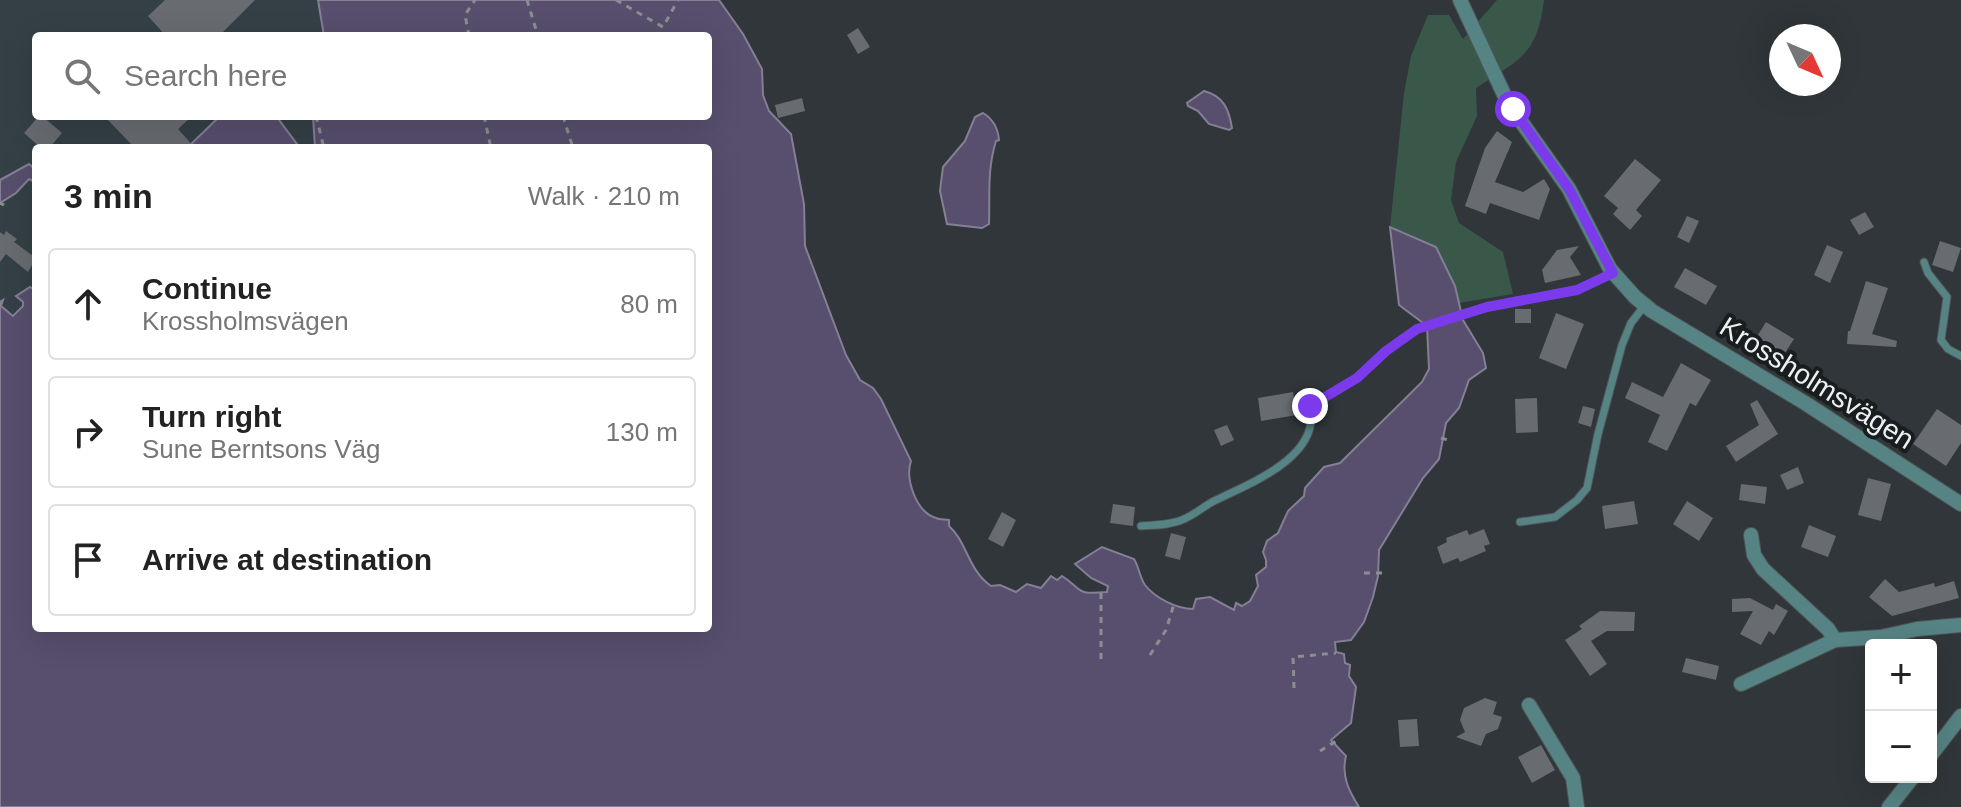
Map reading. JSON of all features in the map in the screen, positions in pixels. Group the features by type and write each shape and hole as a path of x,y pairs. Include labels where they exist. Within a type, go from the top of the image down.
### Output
{"street":[{"name":"Krossholmsvägen","path":"1460,0 1508,103 1569,189 1613,273 1645,305 1961,504"},
{"path":"1751,535 1754,555 1763,569 1828,629 1835,640"},
{"path":"1741,684 1835,640 1881,637 1917,629 1961,625"},
{"path":"1529,705 1573,778 1577,807"},
{"path":"1937,747 1961,716"},
{"path":"1889,807 1908,783"}],"lane":[{"path":"1924,262 1947,297 1941,340 1961,356"},
{"path":"1141,526 1184,520 1215,500 1255,483 1285,463 1307,436 1313,419 1310,406 1357,378 1417,329 1487,307 1577,290 1613,273"},
{"path":"1520,522 1555,517 1587,488 1622,345 1631,323 1645,305"}],"path":[{"path":"468,32 465,15 475,0"},
{"path":"527,0 537,32"},
{"path":"616,0 663,27 678,0"},
{"path":"317,120 323,144"},
{"path":"485,120 490,144"},
{"path":"564,120 572,144"},
{"path":"1441,438 1448,440"},
{"path":"1364,573 1384,573"},
{"path":"1101,588 1101,659"},
{"path":"1150,655 1166,630 1174,604"},
{"path":"1294,688 1293,657 1336,653"},
{"path":"1320,751 1338,740"}],"shaded area":[{"path":"0,0 318,0 323,32 32,32 32,120 216,120 191,144 32,144 32,167 29,164 0,180"},
{"path":"318,0 719,0 762,69 763,95 769,111 791,134 804,204 805,246 846,355 860,380 873,388 881,399 911,461 911,485 918,502 929,515 949,520 949,526 983,579 991,586 1000,585 1016,592 1027,584 1041,588 1051,576 1057,580 1062,576 1084,592 1107,592 1108,586 1091,578 1075,564 1102,547 1134,559 1145,585 1173,605 1193,609 1196,599 1210,597 1234,610 1236,603 1242,606 1250,601 1258,586 1256,575 1266,567 1263,552 1267,541 1278,533 1288,511 1304,496 1305,488 1324,467 1340,463 1422,382 1429,369 1427,326 1399,305 1390,227 1436,247 1455,286 1463,320 1483,353 1486,368 1469,380 1459,408 1446,423 1439,459 1423,478 1379,550 1378,576 1364,622 1351,640 1335,642 1336,652 1344,654 1345,663 1350,665 1349,676 1356,687 1351,723 1331,740 1346,756 1347,783 1359,807 0,807 0,302 3,300 1,306 13,316 23,306 16,296 30,287 32,632 712,632 712,144 315,144 313,120 712,120 712,32 323,32"},
{"path":"1204,91 1216,96 1224,105 1232,128 1229,130 1209,124 1198,111 1188,106 1187,103"},
{"path":"983,113 994,124 999,140 996,141 991,162 989,224 982,228 947,224 940,191 943,167 965,141 975,117"},
{"path":"216,120 279,120 297,144 191,144"},
{"path":"279,120 313,120 315,144 297,144"},
{"path":"29,164 32,167 32,180 29,179 16,193 0,203 0,180"},
{"path":"29,179 32,180 32,288 17,296 23,306 11,316 0,302 0,203 16,193"}],"green space":[{"path":"1497,0 1544,0 1541,19 1537,33 1524,54 1476,88 1477,116 1456,162 1451,200 1459,223 1503,252 1513,294 1459,303 1455,286 1436,247 1390,227 1404,93 1411,56 1428,15 1449,15 1463,39"}],"building":[{"path":"165,0 255,0 223,32 162,32 148,16"},
{"path":"858,28 870,47 858,54 847,35"},
{"path":"802,98 805,111 778,118 775,105"},
{"path":"35,120 47,120 62,133 52,144 36,144 24,133"},
{"path":"108,120 188,120 178,129 191,144 131,144"},
{"path":"1497,131 1512,142 1495,182 1523,192 1544,179 1550,189 1539,220 1490,203 1486,214 1465,206 1485,148"},
{"path":"1635,159 1661,180 1636,210 1642,216 1630,230 1613,214 1618,208 1604,196"},
{"path":"1865,212 1874,227 1859,235 1850,220"},
{"path":"1687,216 1699,221 1689,243 1677,237"},
{"path":"6,231 17,239 14,242 32,255 28,272 6,254 0,262 0,232 4,235"},
{"path":"1940,241 1961,248 1953,272 1932,265"},
{"path":"1827,245 1843,252 1830,283 1814,275"},
{"path":"1579,246 1570,257 1581,275 1545,283 1542,270 1557,250"},
{"path":"1685,268 1717,286 1706,305 1674,287"},
{"path":"1866,281 1888,288 1872,334 1897,341 1896,347 1847,344 1848,331"},
{"path":"1515,309 1531,309 1531,323 1515,323"},
{"path":"1556,313 1584,324 1566,369 1539,358"},
{"path":"1766,322 1794,339 1781,359 1753,343"},
{"path":"1681,363 1711,380 1696,406 1690,403 1667,451 1648,442 1660,415 1625,398 1632,382 1663,397"},
{"path":"1293,392 1297,415 1261,421 1258,398"},
{"path":"1537,398 1538,432 1516,433 1515,399"},
{"path":"1757,400 1778,434 1736,462 1726,446 1759,425 1750,404"},
{"path":"1583,406 1595,409 1591,427 1578,423"},
{"path":"1937,409 1961,425 1961,443 1946,466 1913,444"},
{"path":"1227,425 1234,440 1221,446 1214,430"},
{"path":"1798,467 1804,483 1787,490 1780,475"},
{"path":"1868,478 1891,484 1881,521 1858,515"},
{"path":"1741,484 1767,487 1765,504 1739,500"},
{"path":"1634,501 1638,524 1605,529 1602,506"},
{"path":"1687,501 1713,518 1699,541 1673,524"},
{"path":"1113,504 1135,507 1133,526 1110,523"},
{"path":"1002,512 1016,520 1003,547 988,539"},
{"path":"1809,525 1836,536 1828,557 1801,547"},
{"path":"1484,529 1490,544 1484,546 1486,551 1460,562 1458,558 1443,564 1437,547 1447,542 1446,538 1467,530 1469,535"},
{"path":"1171,533 1186,537 1180,560 1165,556"},
{"path":"1885,579 1899,592 1954,581 1959,598 1892,616 1869,597"},
{"path":"1750,598 1773,610 1776,604 1788,611 1774,635 1769,631 1761,645 1740,634 1753,611 1732,612 1732,599"},
{"path":"1600,611 1635,612 1634,631 1607,631 1591,641 1607,664 1590,676 1565,640"},
{"path":"1686,658 1719,666 1716,680 1682,672"},
{"path":"1485,698 1497,702 1493,714 1502,717 1498,729 1486,734 1481,746 1456,737 1465,732 1460,720 1464,708"},
{"path":"1417,719 1419,746 1400,747 1398,720"},
{"path":"1541,745 1555,770 1532,783 1518,757"}],"route":[{"path":"1310,406 1357,378 1386,351 1417,329 1487,307 1577,290 1613,273 1569,189 1513,109"}]}
